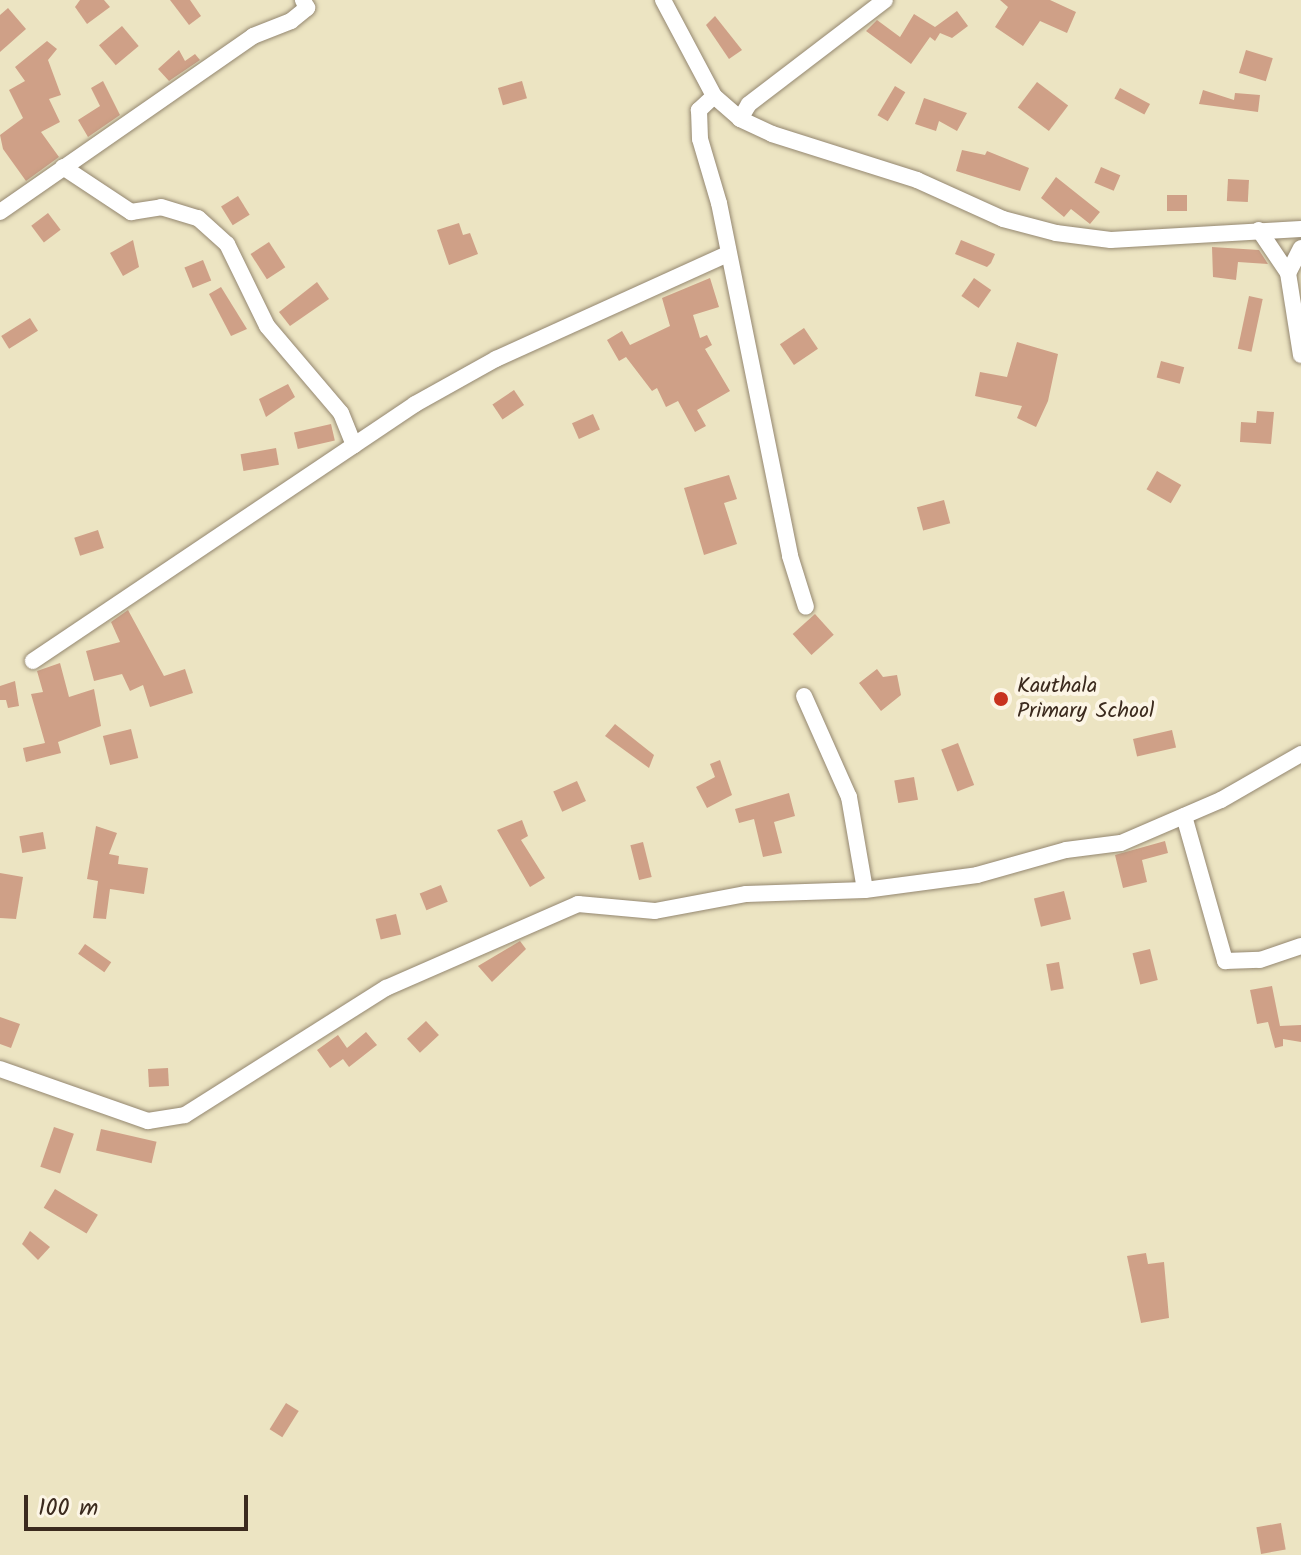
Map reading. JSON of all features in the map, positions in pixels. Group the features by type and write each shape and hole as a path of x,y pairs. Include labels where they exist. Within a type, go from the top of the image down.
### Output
{"street":[{"path":"0,212 253,36 291,21 307,8 303,0"},
{"path":"663,0 714,96 740,119 772,134 917,180 1003,219 1056,233 1111,240 1301,229"},
{"path":"740,119 749,104 885,0"},
{"path":"714,96 699,110 700,139 728,254 790,556 806,607"},
{"path":"63,167 131,212 161,207 198,218 227,244 267,326 341,413 354,445"},
{"path":"1259,230 1288,273"},
{"path":"1301,248 1290,261 1288,273 1301,355"},
{"path":"33,661 354,445 496,359 728,254"},
{"path":"804,696 849,797 865,890"},
{"path":"0,1069 148,1121 185,1115 386,988 578,904 655,911 746,894 865,890 977,875 1066,850 1121,843 1184,816 1301,754"},
{"path":"1184,816 1225,961 1260,960 1301,946"}],"building":[{"path":"80,0 104,0 110,7 87,24 75,7"},
{"path":"170,0 190,0 201,16 189,25"},
{"path":"1000,0 1050,0 1076,12 1067,33 1040,21 1023,46 995,27 1008,7"},
{"path":"8,8 26,29 0,52 0,15"},
{"path":"957,11 968,26 952,38 940,33 935,41 930,37 911,64 866,31 877,20 900,37 914,14 935,27"},
{"path":"715,16 742,50 729,59 706,25"},
{"path":"122,26 139,46 116,65 99,45"},
{"path":"47,41 57,49 48,60 61,95 49,99 60,122 41,132 59,157 26,181 3,149 0,135 23,118 9,90 25,81 15,67"},
{"path":"179,50 185,61 195,54 200,60 169,81 158,69"},
{"path":"1246,50 1273,58 1266,81 1239,73"},
{"path":"103,81 120,115 88,137 78,120 100,106 91,88"},
{"path":"522,81 527,98 503,105 498,88"},
{"path":"1037,82 1068,105 1049,131 1018,108"},
{"path":"895,86 905,92 888,121 877,115"},
{"path":"1120,88 1150,104 1144,115 1114,99"},
{"path":"1203,90 1234,100 1235,93 1260,95 1258,112 1199,104"},
{"path":"924,98 967,113 957,131 939,121 936,131 915,124"},
{"path":"962,150 985,155 987,151 1029,168 1020,191 956,171"},
{"path":"1101,167 1120,175 1114,191 1094,183"},
{"path":"1056,177 1100,212 1090,224 1071,209 1064,217 1041,198"},
{"path":"1228,179 1249,180 1248,202 1227,201"},
{"path":"1167,195 1187,195 1187,211 1167,211"},
{"path":"238,196 250,215 233,225 221,207"},
{"path":"48,213 61,230 44,242 31,226"},
{"path":"459,223 463,235 470,233 478,254 449,265 437,230"},
{"path":"133,240 139,267 123,276 110,253"},
{"path":"961,240 995,254 991,263 987,267 955,254"},
{"path":"269,242 285,267 267,279 251,254"},
{"path":"1212,247 1259,250 1268,264 1238,262 1236,280 1213,277"},
{"path":"203,260 211,280 193,288 184,267"},
{"path":"710,278 719,307 693,315 700,338 707,335 712,345 705,349 730,391 697,410 706,426 695,432 678,401 666,407 657,388 652,391 626,357 619,361 607,340 622,331 630,345 670,326 662,298"},
{"path":"974,278 991,290 979,308 961,296"},
{"path":"317,282 329,299 290,326 279,312"},
{"path":"221,287 247,329 231,336 209,294"},
{"path":"1249,296 1263,299 1251,352 1238,349"},
{"path":"30,318 38,331 9,349 1,336"},
{"path":"804,328 818,349 794,365 780,344"},
{"path":"1017,342 1058,354 1048,401 1036,427 1017,418 1022,406 975,396 980,372 1007,377"},
{"path":"1161,361 1184,367 1180,384 1157,377"},
{"path":"288,384 295,397 266,417 259,399"},
{"path":"514,390 524,405 503,419 492,405"},
{"path":"1257,411 1274,412 1271,444 1240,442 1241,422 1256,423"},
{"path":"593,414 600,430 579,439 572,423"},
{"path":"331,424 335,441 298,449 294,433"},
{"path":"276,448 279,465 243,471 241,454"},
{"path":"1157,471 1181,485 1171,503 1146,489"},
{"path":"729,475 737,499 724,503 737,544 704,555 684,488"},
{"path":"944,500 950,523 923,530 917,507"},
{"path":"98,530 104,548 80,556 74,538"},
{"path":"128,610 164,676 185,669 193,693 150,707 143,685 130,691 122,674 94,681 86,651 120,642 111,622"},
{"path":"815,614 834,635 811,655 793,634"},
{"path":"60,663 69,697 94,689 101,726 58,742 61,753 26,762 23,748 45,743 31,694 43,692 37,671"},
{"path":"877,669 883,677 897,675 901,695 881,711 859,683"},
{"path":"15,681 19,706 8,708 6,700 0,700 0,686"},
{"path":"1032,703 1055,705 1054,720 1031,718"},
{"path":"615,724 654,755 649,768 605,736"},
{"path":"131,729 138,758 110,765 103,736"},
{"path":"1172,730 1176,748 1137,757 1133,739"},
{"path":"958,743 974,785 957,791 941,749"},
{"path":"720,760 732,795 707,808 696,787 715,777 710,764"},
{"path":"914,777 918,800 898,803 894,780"},
{"path":"577,781 586,801 562,812 553,792"},
{"path":"789,793 795,816 774,822 782,853 763,857 754,819 739,823 735,809"},
{"path":"522,820 528,836 521,840 545,878 530,887 497,830"},
{"path":"96,826 117,833 109,854 119,856 118,864 148,868 144,894 110,889 106,919 93,918 98,881 87,879"},
{"path":"43,832 46,849 22,853 19,836"},
{"path":"1165,841 1168,853 1142,860 1147,882 1123,888 1115,855"},
{"path":"643,842 652,877 639,880 630,845"},
{"path":"0,873 23,877 16,919 0,918"},
{"path":"441,885 448,902 426,910 420,894"},
{"path":"1064,891 1071,919 1041,927 1034,898"},
{"path":"396,914 401,934 381,939 376,919"},
{"path":"520,941 526,949 492,982 478,966"},
{"path":"85,944 111,962 104,972 78,954"},
{"path":"1150,949 1158,980 1140,984 1133,953"},
{"path":"1059,962 1064,989 1051,991 1046,964"},
{"path":"1272,986 1280,1026 1301,1025 1301,1042 1283,1039 1283,1046 1275,1048 1268,1022 1257,1024 1250,990"},
{"path":"0,1017 20,1024 11,1048 0,1044"},
{"path":"426,1021 439,1035 420,1053 407,1039"},
{"path":"366,1032 377,1045 349,1067 343,1059 330,1068 317,1050 338,1035 347,1048"},
{"path":"168,1068 169,1086 149,1087 148,1069"},
{"path":"54,1127 74,1134 60,1174 40,1167"},
{"path":"101,1129 157,1142 152,1163 96,1150"},
{"path":"55,1189 98,1215 87,1234 44,1208"},
{"path":"30,1231 50,1247 38,1260 22,1244"},
{"path":"1146,1253 1148,1264 1164,1262 1169,1318 1141,1323 1127,1256"},
{"path":"286,1403 299,1411 282,1437 270,1429"},
{"path":"1281,1523 1286,1550 1261,1554 1256,1527"}],"place":[{"name":"Kauthala Primary School","path":"1001,699"}]}
